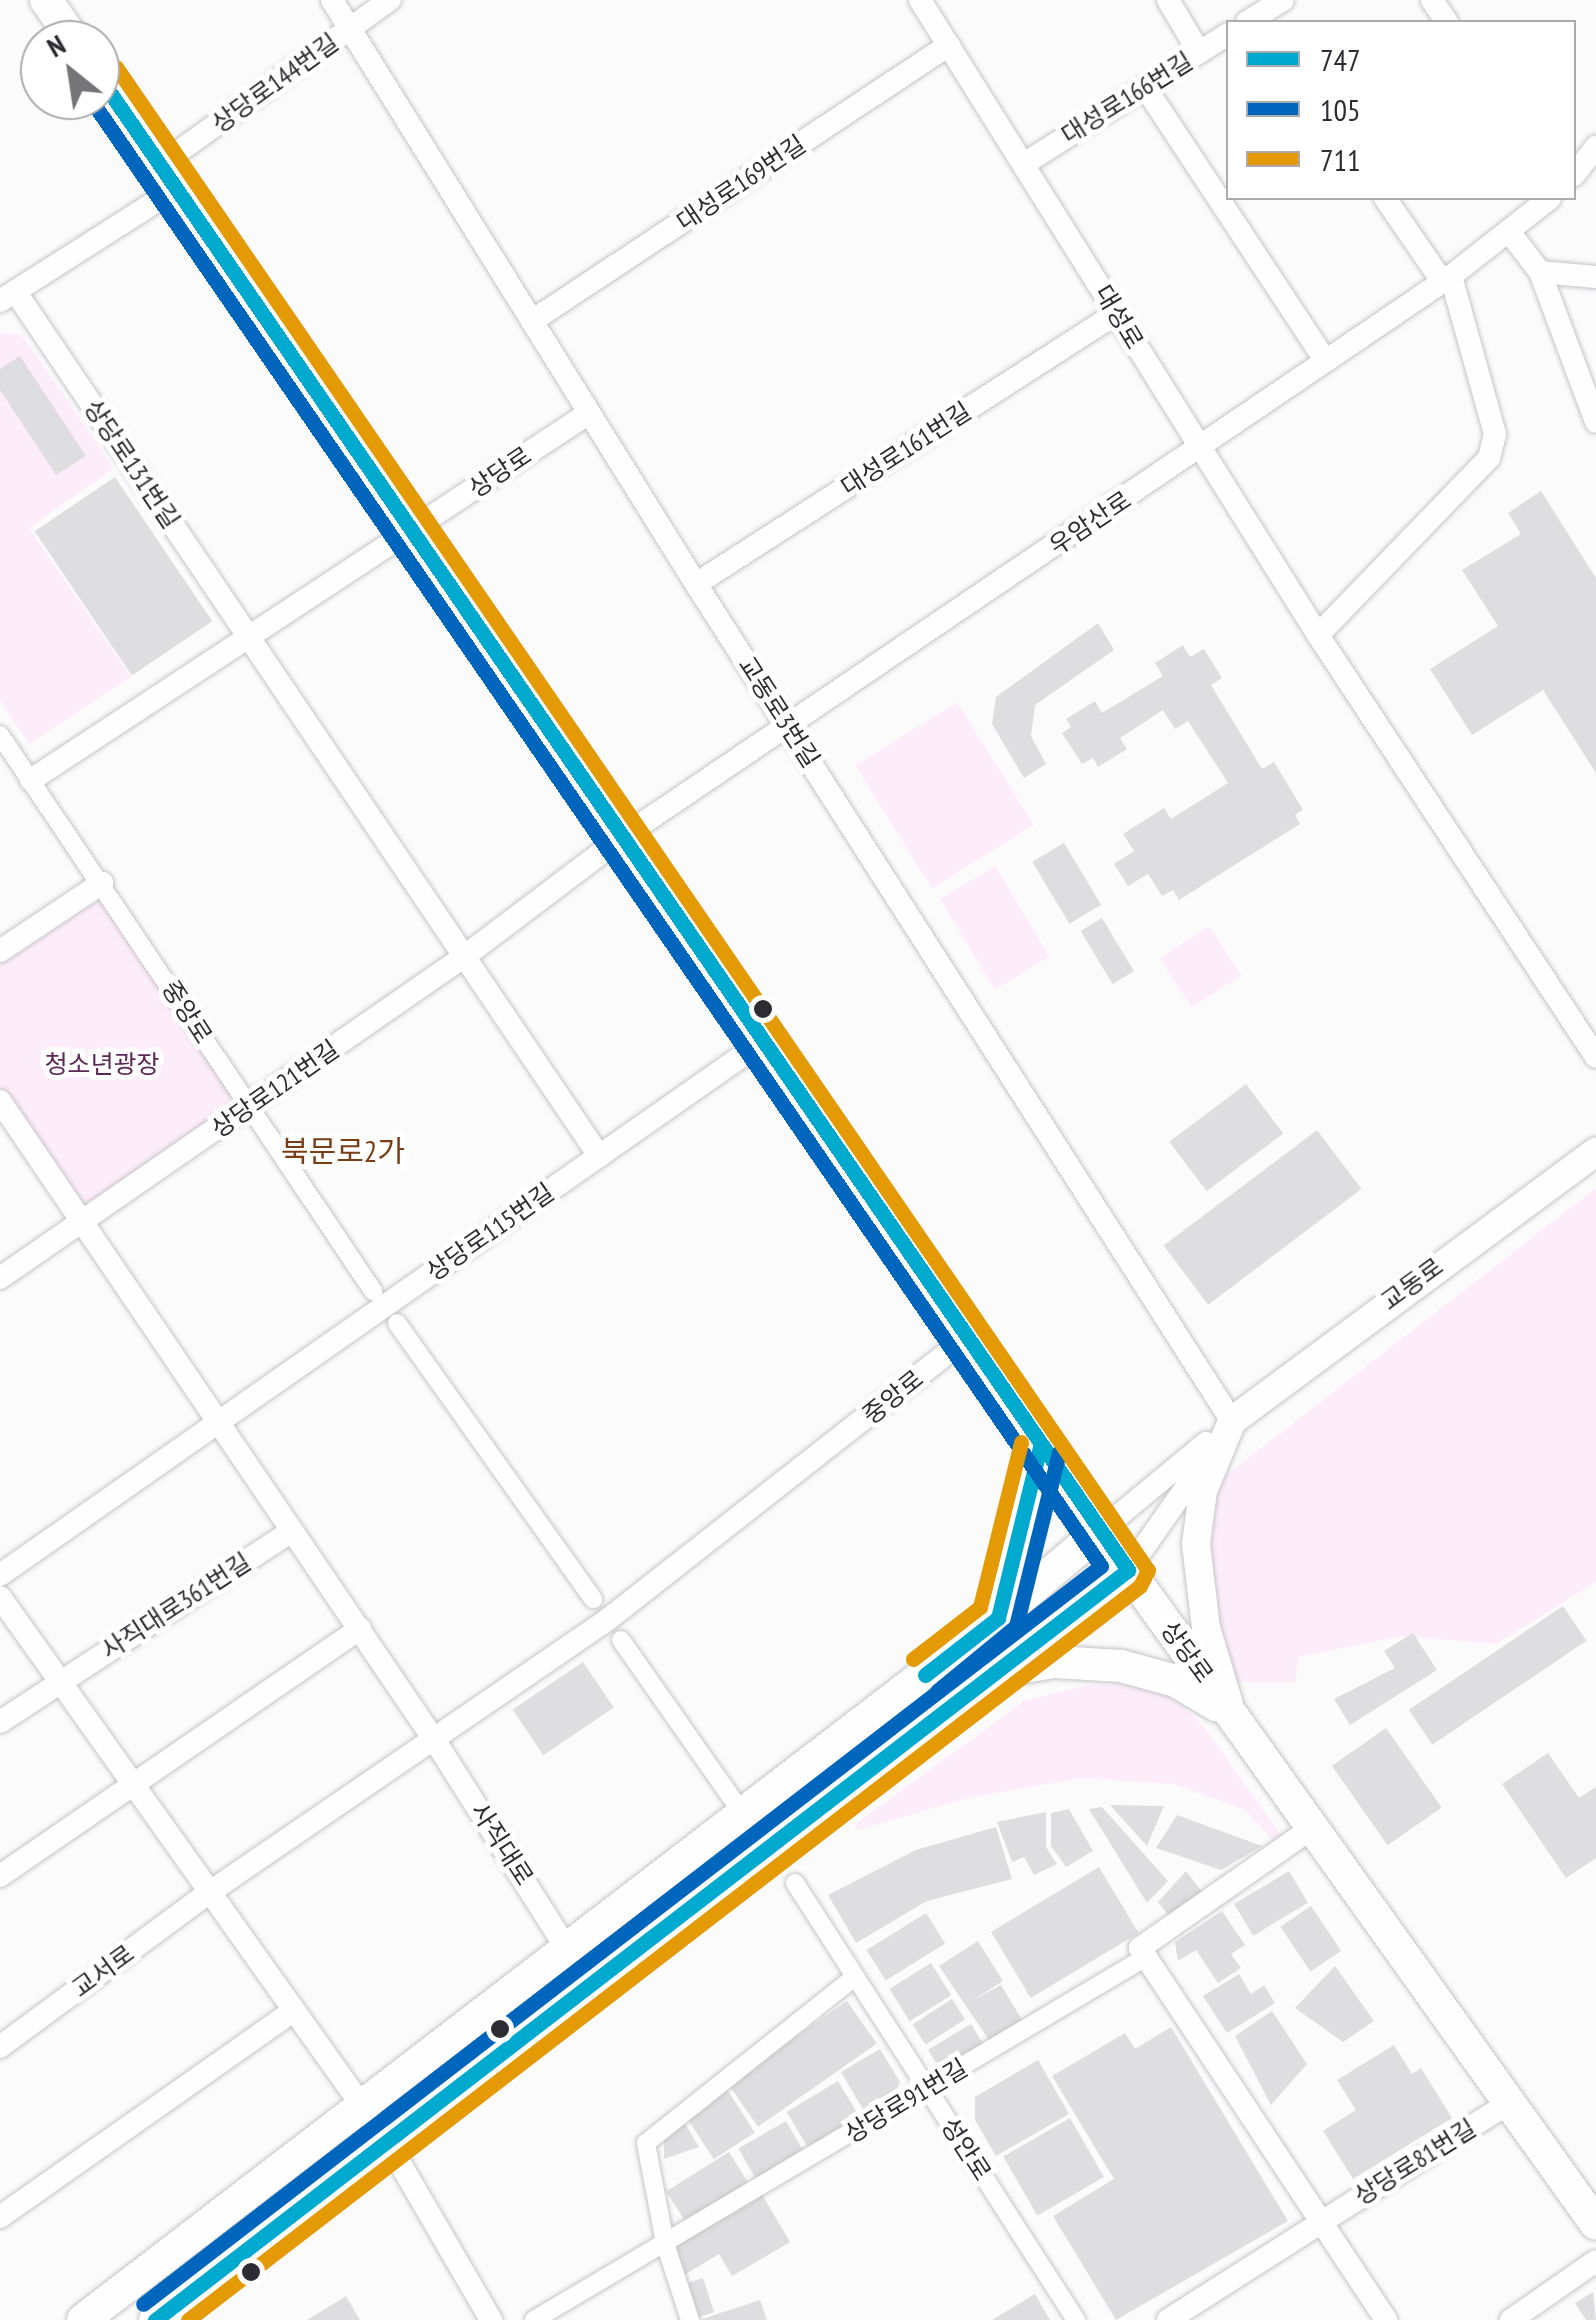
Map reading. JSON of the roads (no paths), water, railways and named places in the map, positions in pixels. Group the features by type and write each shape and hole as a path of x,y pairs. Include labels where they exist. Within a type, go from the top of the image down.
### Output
{"main road":[{"name":"상당로","path":"120,107 1040,1447 1596,2224"},
{"path":"998,1618 1040,1447"},
{"path":"83,2320 998,1618 1100,1531"},
{"path":"164,2316 1128,1570"},
{"path":"996,1672 1054,1662 1122,1666 1176,1681 1232,1715"}],"street":[{"name":"교동로3번길","path":"332,0 696,584 1232,1421"},
{"name":"상당로144번길","path":"8,296 168,177 390,0"},
{"name":"대성로","path":"920,0 1027,162 1117,314 1318,634 1596,1057"},
{"path":"1168,0 1199,52"},
{"path":"1250,20 1283,0"},
{"name":"대성로166번길","path":"1027,162 1226,35"},
{"name":"대성로169번길","path":"532,322 949,45"},
{"path":"1145,87 1325,360"},
{"path":"1576,172 1596,147"},
{"path":"1318,634 1489,458 1495,434 1446,278 1387,200"},
{"name":"우암산로","path":"621,838 1200,448 1510,233 1548,200"},
{"path":"1510,233 1540,272 1596,422"},
{"path":"1540,272 1596,278"},
{"name":"상당로131번길","path":"8,296 250,637 465,956"},
{"name":"대성로161번길","path":"696,584 1117,314"},
{"name":"상당로","path":"411,531 589,413"},
{"path":"31,780 411,531"},
{"name":"중앙로","path":"0,734 374,1291"},
{"name":"상당로121번길","path":"0,1278 465,956 621,838"},
{"path":"0,951 102,883"},
{"path":"465,956 598,1156"},
{"name":"상당로115번길","path":"0,1576 762,1042"},
{"path":"1,1106 435,1741 206,1894"},
{"name":"교동로","path":"1100,1531 1232,1421 1596,1152"},
{"path":"396,1322 592,1599"},
{"name":"중앙로","path":"435,1741 607,1620 966,1339"},
{"path":"1232,1421 1203,1492 1196,1544 1206,1628 1232,1715"},
{"name":"교동로","path":"1128,1570 1232,1421"},
{"name":"사직대로361번길","path":"0,1722 292,1530"},
{"path":"0,1597 206,1894 387,2141 492,2320"},
{"path":"0,1876 360,1630"},
{"path":"622,1640 743,1814"},
{"name":"사직대로","path":"435,1741 567,1949"},
{"name":"상당로91번길","path":"534,2320 1146,1957 1140,1948 1312,1828"},
{"name":"성안로","path":"795,1884 1076,2320"},
{"name":"교서로","path":"0,2047 206,1894"},
{"path":"1146,1957 1386,2320"},
{"path":"690,2320 666,2243 646,2143 856,1978"},
{"path":"0,2216 292,2012"},
{"name":"상당로81번길","path":"1168,2320 1510,2103"},
{"path":"1510,2320 1596,2261"}],"district":[{"name":"북문로2가","path":"343,1151"}],"park label":[{"name":"청소년광장","path":"102,1064"}]}
